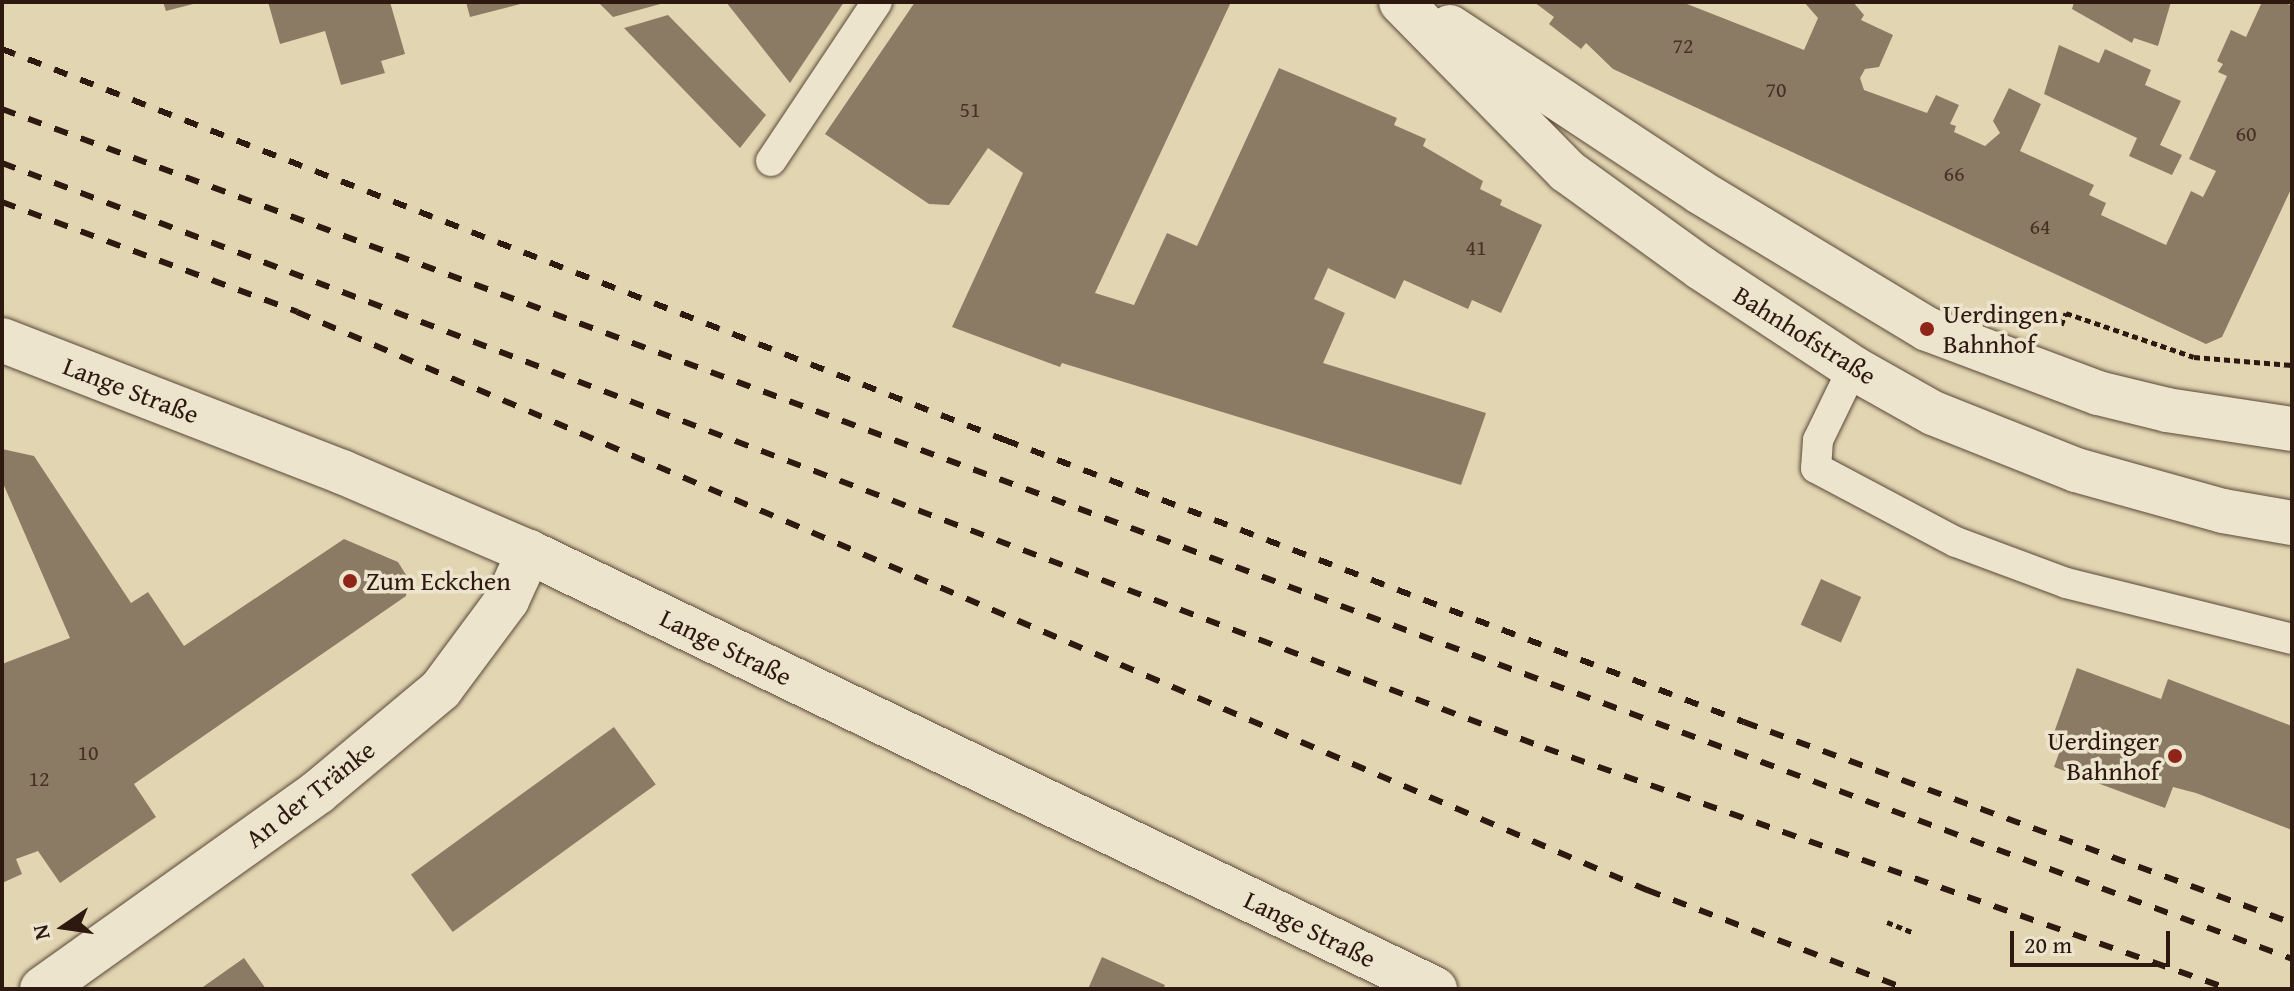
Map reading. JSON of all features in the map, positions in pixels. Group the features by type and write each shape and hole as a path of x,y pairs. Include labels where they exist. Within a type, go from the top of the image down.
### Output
{"street":[{"name":"Bahnhofstraße","path":"1401,2 1567,171 1701,268 1853,368 1933,413 2076,470 2223,511 2292,523"},
{"path":"1411,2 1712,200 1927,329 2098,393 2167,410 2292,429"},
{"path":"1428,2 1470,40"},
{"name":"Lange Straße","path":"2,340 342,472 529,552 1435,989"},
{"name":"An der Tränke","path":"42,989 318,792 441,689 507,600 529,552"}],"lane":[{"path":"771,161 877,2"},
{"path":"1853,368 1818,440 1816,468 1956,542 2066,583 2292,639"}],"path":[{"path":"2058,333 2066,313 2194,357 2292,365"},
{"path":"1887,922 1914,933"}],"building":[{"path":"163,2 196,2 197,3 166,11"},
{"path":"268,2 390,2 405,54 381,61 385,73 341,85 325,31 280,44"},
{"path":"466,2 524,2 524,3 470,17"},
{"path":"598,2 664,2 664,3 613,17"},
{"path":"726,2 844,2 790,83"},
{"path":"915,2 1231,2 1095,293 1134,305 1167,233 1197,246 1279,68 1397,118 1394,125 1426,139 1423,146 1483,181 1480,189 1502,200 1500,205 1542,225 1501,313 1472,300 1468,309 1404,280 1395,299 1328,268 1314,299 1345,313 1323,363 1486,413 1461,485 1062,363 1060,367 952,327 1023,173 988,148 949,205 929,204 825,134"},
{"path":"1534,2 1682,2 1804,50 1818,18 1804,2 1853,2 1864,15 1861,20 1893,35 1879,67 1865,69 1860,78 1864,90 1927,113 1936,95 1959,105 1950,124 1956,126 1954,132 1985,146 2000,133 1993,121 2009,88 2041,104 2020,151 2094,185 2089,195 2106,203 2101,215 2166,245 2191,191 2203,197 2216,171 2189,159 2227,76 2218,72 2223,64 2217,61 2231,30 2246,37 2262,2 2284,2 2292,6 2292,187 2222,337 2206,344 1613,69 1586,43 1581,49 1549,24 1554,17"},
{"path":"2074,2 2171,2 2158,46 2134,38 2132,43 2072,9"},
{"path":"668,15 766,115 740,148 624,28"},
{"path":"2059,45 2099,63 2105,49 2151,70 2145,85 2181,101 2160,145 2182,155 2172,175 2129,156 2137,138 2044,94"},
{"path":"2,449 34,456 131,603 148,592 184,646 344,539 398,562 408,578 406,596 134,784 156,817 60,883 38,851 16,859 22,874 2,883 2,664 70,638 2,481"},
{"path":"1821,579 1861,597 1841,643 1801,625"},
{"name":"Uerdinger Bahnhof","path":"2077,668 2161,699 2168,679 2292,726 2292,830 2173,787 2165,808 2054,767 2062,745 2051,741"},
{"path":"614,727 656,784 453,932 411,875"},
{"path":"1102,957 1165,985 1163,989 1088,989"},
{"path":"244,958 266,989 200,989"}],"railway":[{"path":"2,49 1005,440 1744,722 2292,923"},
{"path":"2,109 2292,959"},
{"path":"2,163 1545,748 2229,989"},
{"path":"2,202 297,312 1647,890 1906,989"}],"place":[{"name":"Uerdingen Bahnhof","path":"1927,329"},
{"name":"Zum Eckchen","path":"350,581"},
{"name":"Uerdinger Bahnhof","path":"2175,756"}]}
